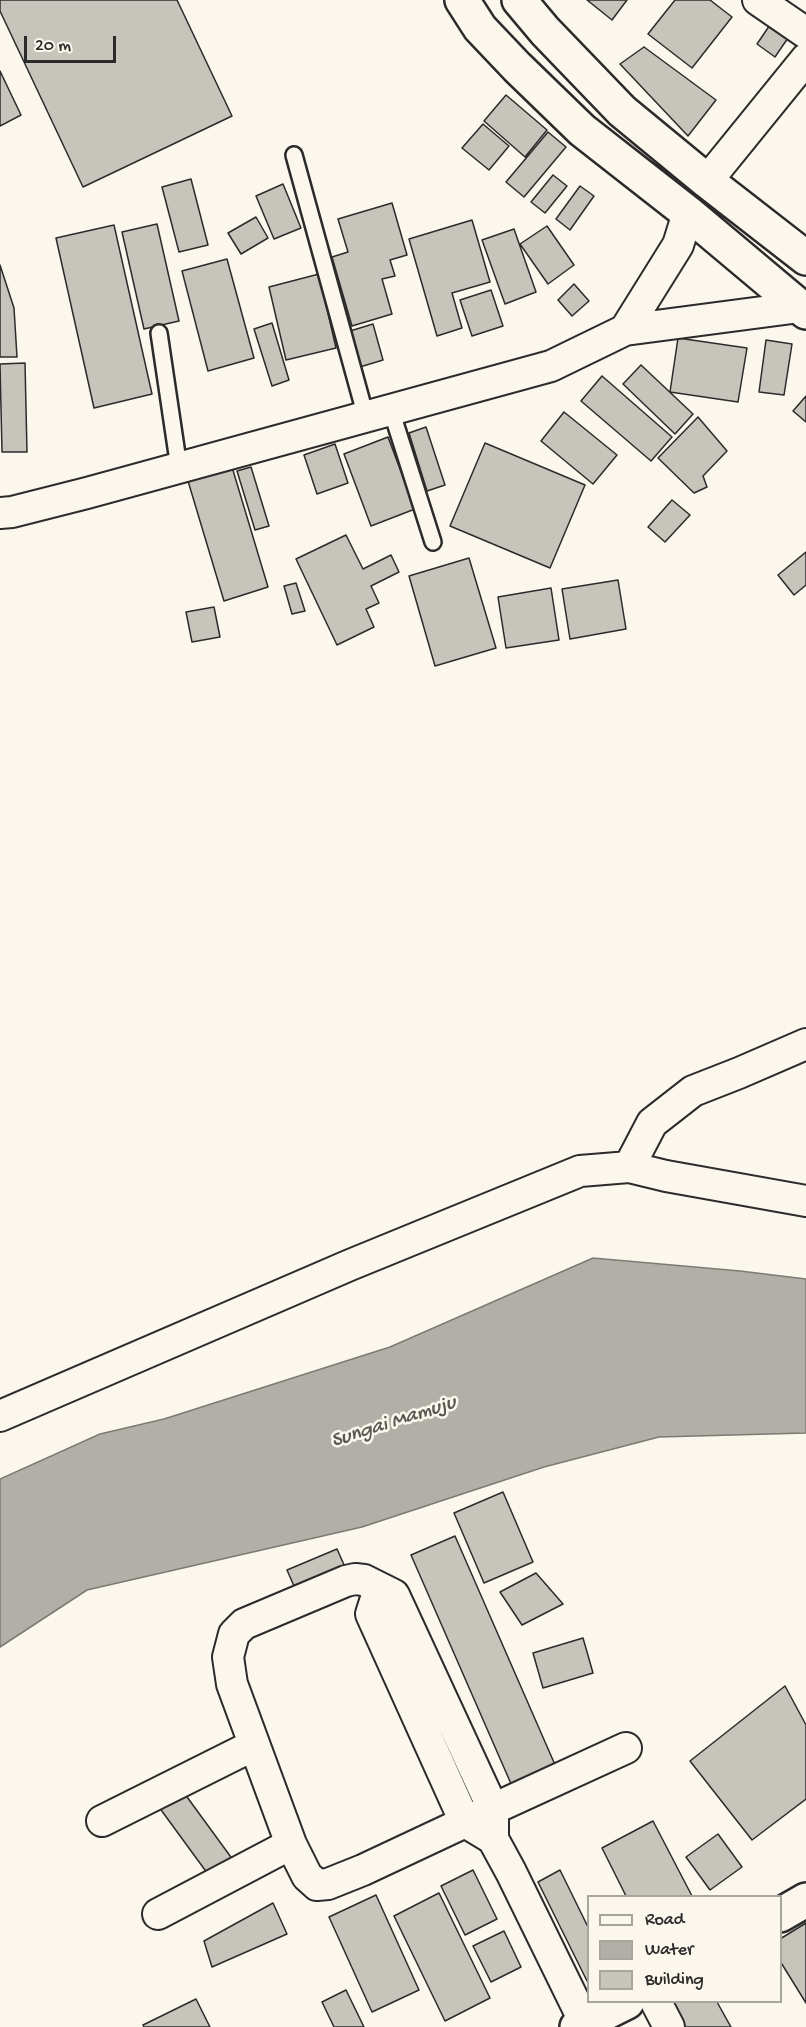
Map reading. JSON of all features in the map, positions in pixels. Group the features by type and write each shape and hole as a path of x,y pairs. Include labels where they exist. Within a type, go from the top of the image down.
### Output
{"highway":[{"path":"462,0 480,28 516,67 582,130 688,213 803,309"},
{"path":"519,0 545,31 622,111 806,258"},
{"path":"516,67 545,31"},
{"path":"688,213 707,181"},
{"path":"782,1914 806,1900"},
{"path":"581,2025 623,2003"}],"street":[{"path":"758,0 806,33"},
{"path":"707,181 806,59"},
{"path":"625,330 678,245 688,213"},
{"path":"0,513 12,512 179,468 551,366 625,330 803,309"},
{"path":"629,1167 652,1123 693,1090 740,1073 806,1044"},
{"path":"0,1416 350,1265 580,1171 629,1167 666,1176 806,1201"},
{"path":"493,1839 493,1809 394,1595 364,1580 346,1581 244,1624 234,1634 228,1657 229,1670 291,1844 307,1876 317,1885 328,1884 363,1870 493,1809 626,1748"},
{"path":"379,1589 371,1614 465,1822 493,1839 512,1872 581,2025"},
{"path":"102,1821 254,1745"},
{"path":"158,1914 291,1844"},
{"path":"657,2003 669,2027"}],"lane":[{"path":"294,155 379,413 433,542"},
{"path":"159,333 179,468"}],"water":[{"name":"Sungai Mamuju","path":"593,1258 806,1279 806,1433 659,1437 544,1467 362,1527 87,1590 0,1647 0,1479 100,1434 164,1419 390,1347"}],"building":[{"path":"0,0 177,0 232,116 83,187 0,11"},
{"path":"587,0 627,0 612,20"},
{"path":"675,0 710,0 732,17 692,68 648,34"},
{"path":"774,19 792,32 775,57 757,44"},
{"path":"644,47 716,100 688,136 620,64"},
{"path":"0,71 21,115 0,126"},
{"path":"506,95 547,130 525,157 484,121"},
{"path":"483,124 509,146 489,170 462,148"},
{"path":"548,132 566,147 524,197 506,182"},
{"path":"553,175 567,186 545,213 531,202"},
{"path":"191,179 208,245 179,252 162,187"},
{"path":"283,184 301,228 274,239 256,196"},
{"path":"580,186 594,196 570,230 556,219"},
{"path":"392,203 407,255 390,260 395,276 382,279 392,314 352,326 332,257 348,252 338,219"},
{"path":"256,217 268,238 241,254 228,233"},
{"path":"472,220 490,282 452,293 462,328 437,336 409,239"},
{"path":"157,224 179,321 144,329 122,232"},
{"path":"114,225 152,394 94,408 56,238"},
{"path":"547,226 574,265 548,284 520,244"},
{"path":"514,229 536,292 505,304 482,240"},
{"path":"227,259 254,358 208,371 182,271"},
{"path":"0,265 14,308 17,357 0,357"},
{"path":"319,274 336,348 286,360 269,287"},
{"path":"574,284 589,301 572,316 558,300"},
{"path":"491,290 503,326 472,336 460,300"},
{"path":"272,323 289,380 272,386 254,329"},
{"path":"373,324 383,360 360,367 350,331"},
{"path":"678,338 747,348 738,402 670,392"},
{"path":"766,340 792,344 784,395 759,392"},
{"path":"25,363 27,452 2,452 0,364"},
{"path":"641,365 693,414 675,434 623,384"},
{"path":"602,376 672,437 651,461 581,401"},
{"path":"806,396 806,422 793,411"},
{"path":"564,412 617,455 593,484 541,441"},
{"path":"698,417 727,451 703,476 707,487 694,493 658,458"},
{"path":"426,427 445,485 427,491 409,433"},
{"path":"388,437 415,509 371,526 344,454"},
{"path":"485,443 585,485 550,568 450,526"},
{"path":"335,444 348,483 317,494 304,455"},
{"path":"232,467 268,587 224,601 188,481"},
{"path":"251,467 269,526 255,530 237,471"},
{"path":"672,500 690,515 665,542 648,527"},
{"path":"346,535 363,569 391,555 399,572 371,586 379,603 366,609 374,627 337,645 296,559"},
{"path":"806,552 806,585 794,595 778,575"},
{"path":"469,558 496,648 435,666 409,576"},
{"path":"618,580 626,629 570,639 562,589"},
{"path":"296,583 305,611 292,614 284,586"},
{"path":"551,588 559,640 506,648 498,597"},
{"path":"214,607 220,637 192,642 186,612"},
{"path":"503,1492 533,1562 484,1583 454,1513"},
{"path":"455,1536 556,1767 512,1786 411,1555"},
{"path":"337,1549 350,1578 300,1600 287,1570"},
{"path":"536,1573 563,1604 522,1625 500,1592"},
{"path":"583,1638 593,1673 543,1688 533,1653"},
{"path":"785,1686 806,1725 806,1799 752,1840 690,1761"},
{"path":"179,1786 236,1864 213,1881 156,1803"},
{"path":"653,1821 691,1895 626,1895 602,1848"},
{"path":"718,1834 742,1867 710,1890 686,1857"},
{"path":"473,1870 497,1919 465,1935 441,1886"},
{"path":"560,1870 587,1925 587,1981 538,1882"},
{"path":"439,1893 490,1998 445,2021 394,1916"},
{"path":"376,1895 419,1990 372,2012 329,1917"},
{"path":"273,1903 287,1934 212,1967 204,1941"},
{"path":"806,1923 806,2003 782,1964 782,1938"},
{"path":"504,1931 521,1967 491,1982 473,1946"},
{"path":"346,1990 364,2027 334,2027 322,2002"},
{"path":"196,1999 210,2027 144,2027 143,2025"},
{"path":"664,2003 718,2003 731,2027 677,2027"}]}
